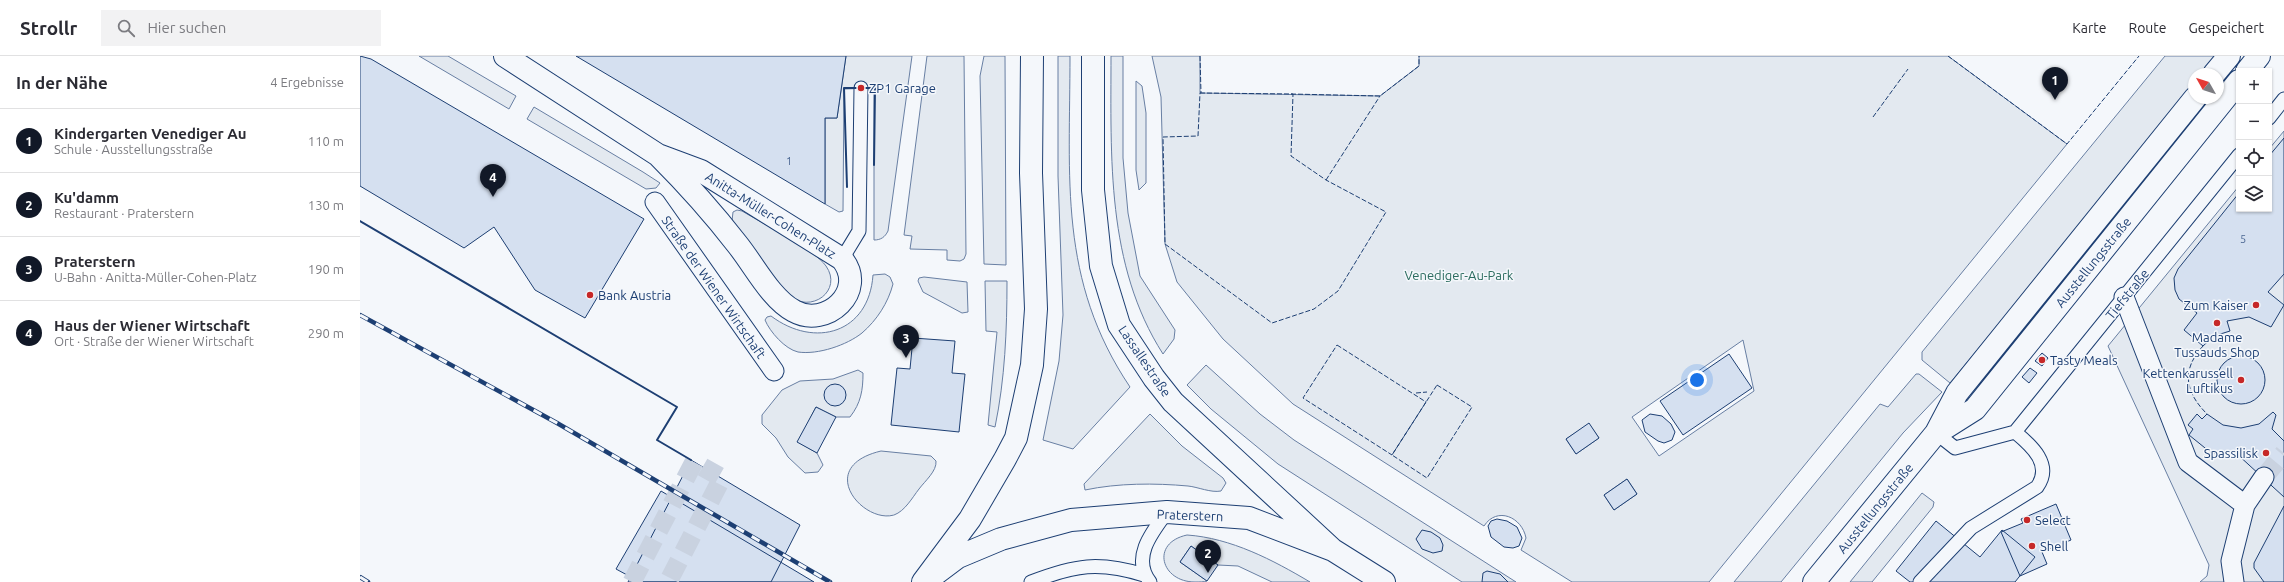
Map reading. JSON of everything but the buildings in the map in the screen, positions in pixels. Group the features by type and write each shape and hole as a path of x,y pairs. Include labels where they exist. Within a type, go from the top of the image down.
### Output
{"main road":[{"path":"505,56 658,155"},
{"path":"924,582 970,519 1016,438 1032,365 1036,309 1031,172 1032,56"},
{"name":"Lassallestraße","path":"1093,56 1093,190 1101,266 1119,325 1154,378 1173,402 1333,550"},
{"path":"2219,68 2229,56"},
{"path":"2249,68 2259,56"},
{"name":"Ausstellungsstraße","path":"1936,433 1975,409 2236,85"},
{"name":"Ausstellungsstraße","path":"1814,582 1936,433 1957,394 2190,104"},
{"name":"Anitta-Müller-Cohen-Platz","path":"658,155 701,171 842,259 851,272 851,284 846,296 838,305 828,312 810,316 794,312 778,301 723,226 658,155"},
{"name":"Praterstern","path":"924,582 958,557 1001,539 1071,520 1167,512 1249,518 1333,550 1384,582"}],"street":[{"name":"Straße der Wiener Wirtschaft","path":"655,202 774,371"},
{"path":"2124,297 2188,462 2246,505"},
{"path":"2233,582 2231,561 2246,505 2264,477"}],"lane":[{"path":"842,259 860,231 861,88"},
{"path":"2272,114 2284,99"},
{"name":"Tiefstraße","path":"2015,432 2236,159"},
{"path":"1920,582 1971,528 2038,487 2044,478 2043,467 2031,445 2015,432 1955,448 1936,433"},
{"path":"1031,582 1052,574 1091,565 1117,568 1147,578 1143,553 1146,544 1167,512"}],"green space":[{"path":"419,56 448,56 516,96 509,109"},
{"path":"846,56 912,56 888,231 882,238 876,240 874,240 874,88 844,89 843,211 839,212 825,204 825,118 837,118"},
{"path":"927,56 964,56 966,254 964,259 960,261 947,260 947,250 910,249 912,236 904,235"},
{"path":"984,56 1005,56 1006,265 984,264 980,76"},
{"path":"1058,56 1070,56 1070,186 1073,227 1079,267 1090,307 1107,347 1130,387 1073,449 1043,440 1059,361 1063,315 1058,176"},
{"path":"1111,56 1123,56 1123,158 1128,213 1140,276 1175,330 1174,339 1163,354 1144,320 1131,284 1121,247 1112,171"},
{"name":"Venediger-Au-Park","path":"1152,56 1200,56 1200,93 1380,96 1419,66 1419,56 1948,56 2067,144 1709,582 1572,582 1521,550 1526,538 1520,524 1502,515 1495,516 1484,526 1293,404 1223,339 1177,282 1165,244 1161,97","holes":["1743,340 1754,391 1659,456 1632,417","1589,424 1599,438 1576,454 1566,439","1627,479 1637,494 1614,510 1604,495"]},
{"path":"2165,56 2219,56 2209,68 2188,68 2188,93 1950,383 1922,360 1922,352"},
{"path":"1136,81 1142,86 1146,113 1146,183 1139,190 1136,170"},
{"path":"534,107 660,183 656,188 646,189 527,119"},
{"path":"2284,131 2284,582 2200,582 2207,576 2209,565 2108,346 2236,190 2236,212 2272,212 2272,145"},
{"path":"737,210 742,211 787,237 811,252 820,260 826,266 830,275 831,283 828,291 815,301 806,302 797,300 787,295 732,221 733,212"},
{"path":"885,274 890,277 893,284 881,311 862,333 840,345 814,352 798,352 783,344 770,330 765,320 767,317 771,316 788,326 805,332 822,333 837,330 851,322 862,311 869,295 873,275"},
{"path":"924,277 967,282 968,312 962,313 923,292 918,281 919,278"},
{"path":"985,281 1007,281 1005,354 995,427 988,425 997,332 986,331"},
{"path":"1206,365 1260,414 1294,440 1516,582 1462,582 1278,464 1211,409 1187,385"},
{"path":"858,370 863,373 862,391 857,407 850,417 836,417 816,407 798,442 817,453 823,465 818,472 805,473 788,457 776,438 762,424 762,415 782,390 800,381 833,379"},
{"path":"1916,374 1919,374 1942,392 1903,433 1781,582 1734,582 1880,404 1888,407"},
{"path":"1150,414 1182,446 1223,478 1226,483 1221,491 1163,484 1110,486 1085,490 1084,484"},
{"path":"881,451 931,456 936,461 935,468 930,476 905,507 894,515 882,515 869,511 859,503 851,492 847,481 850,469 861,459"},
{"path":"1922,493 1934,502 1933,507 1872,582 1850,582"},
{"path":"1187,535 1220,541 1251,551 1310,582 1272,582 1238,566 1218,565 1191,546 1180,562 1207,581 1195,582 1183,580 1174,576 1168,569 1164,562 1164,553 1175,539"}],"tunnel":[{"path":"2264,477 2284,453"},
{"path":"632,582 694,462 722,478 668,582"}],"railway":[{"path":"360,315 557,423 830,582"},
{"path":"360,577 368,582"}],"fence":[{"path":"1200,56 1201,93"},
{"path":"1291,94 1380,96 1419,66 1419,56"},
{"path":"1948,56 2067,144 2139,56"},
{"path":"1873,117 1908,69"},
{"path":"1200,93 1293,94 1291,156 1326,180 1386,212 1338,291 1314,309 1272,323 1165,244 1163,137 1198,136 1200,93"},
{"path":"1326,180 1380,96"},
{"path":"1337,345 1426,402 1392,455 1303,398 1337,345"},
{"path":"2203,346 2191,364 2188,381 2194,397 2207,414"},
{"path":"1437,385 1472,407 1427,478 1392,455 1437,385"},
{"path":"1416,393 1427,392"}],"wall":[{"path":"847,187 844,88 857,88"},
{"path":"863,88 875,88 874,165"},
{"path":"360,221 677,407 657,440 691,460"}],"place":[{"name":"ZP1 Garage","path":"861,88"},
{"name":"Kindergarten Venediger Au","path":"2055,100"},
{"name":"Haus der Wiener Wirtschaft","path":"493,197"},
{"name":"Bank Austria","path":"590,295"},
{"name":"Zum Kaiser","path":"2256,305"},
{"name":"Madame Tussauds Shop","path":"2217,323"},
{"name":"Praterstern","path":"906,358"},
{"name":"Tasty Meals","path":"2042,360"},
{"name":"Kettenkarussell Luftikus","path":"2241,380"},
{"name":"Spassilisk","path":"2266,453"},
{"name":"Select","path":"2027,520"},
{"name":"Shell","path":"2032,546"},
{"name":"Ku'damm","path":"1208,573"}]}
